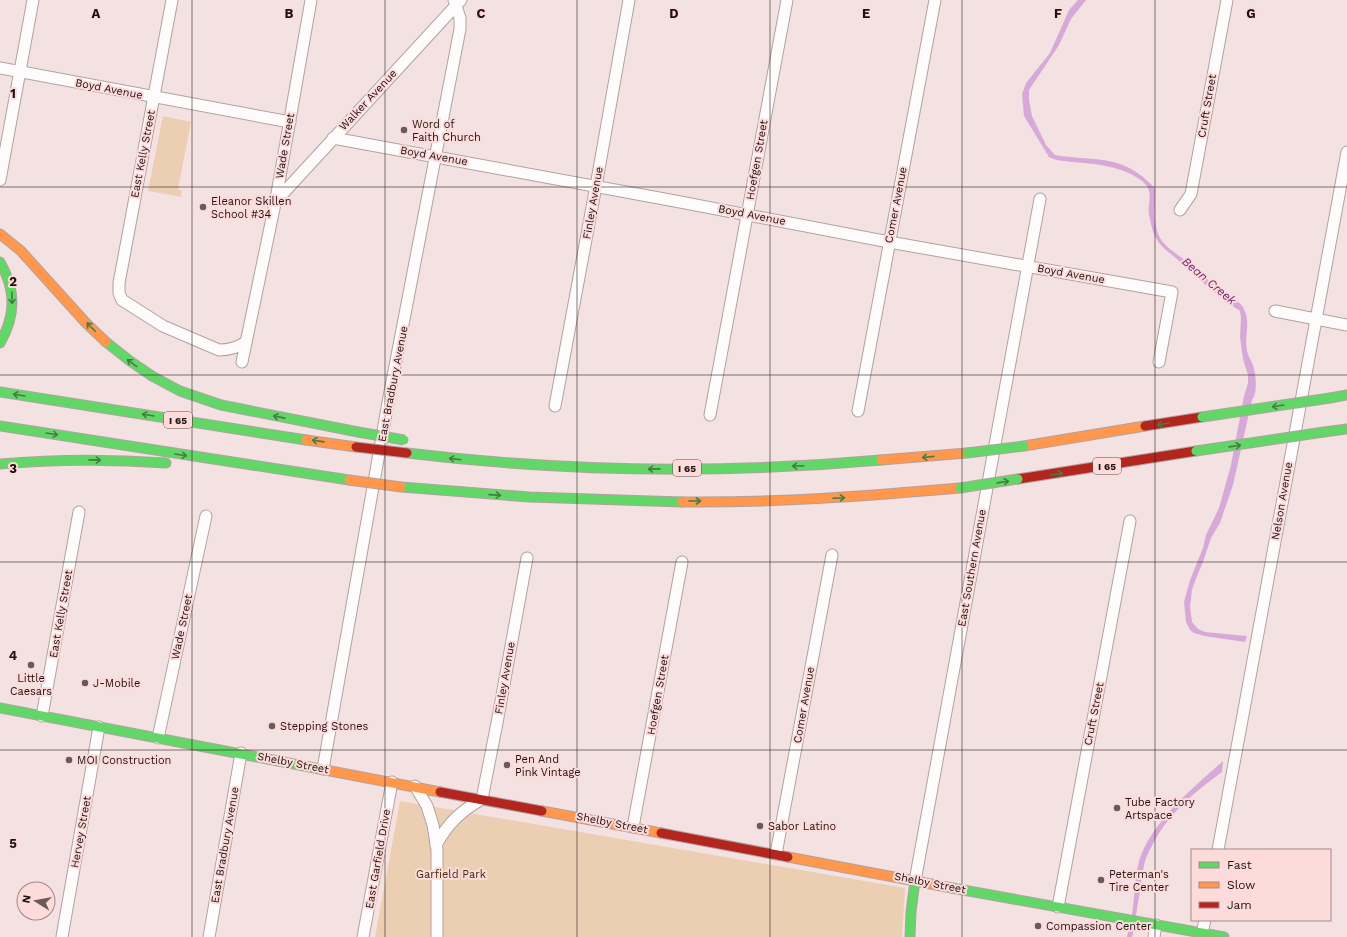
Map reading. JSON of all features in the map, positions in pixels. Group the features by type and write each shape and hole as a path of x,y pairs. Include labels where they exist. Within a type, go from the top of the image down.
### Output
{"main road":[{"path":"0,234 12,242 27,256 102,339 152,376 180,391 221,405 408,441"},
{"path":"0,262 10,282 13,300 10,322 0,343"},
{"name":"I 65","path":"0,392 224,428 356,447 466,460 536,465 635,469 781,467 851,464 967,453 1024,446 1347,395"},
{"name":"I 65","path":"0,426 307,474 401,487 464,493 601,501 726,502 855,497 960,488 1347,429"},
{"path":"443,448 536,465"},
{"path":"0,464 45,460 173,464"},
{"path":"202,467 307,474"},
{"name":"Shelby Street","path":"0,708 915,881 1224,937"},
{"name":"East Southern Avenue","path":"910,937 915,881"}],"street":[{"path":"0,180 33,0"},
{"name":"East Kelly Street","path":"172,0 119,283 119,293 122,300 162,326 219,350 234,349 246,342"},
{"name":"Wade Street","path":"242,362 276,201 311,0"},
{"name":"Finley Avenue","path":"555,406 629,0"},
{"name":"Hoefgen Street","path":"710,415 787,0"},
{"name":"Comer Avenue","path":"858,411 935,0"},
{"name":"Cruft Street","path":"1180,210 1191,194 1227,0"},
{"name":"Walker Avenue","path":"276,201 457,2"},
{"name":"East Bradbury Avenue","path":"323,769 389,397 460,29 460,18 457,2"},
{"name":"Boyd Avenue","path":"0,68 290,122"},
{"name":"Boyd Avenue","path":"333,138 890,242 1172,292 1159,362"},
{"name":"Nelson Avenue","path":"1218,849 1347,152"},
{"name":"East Southern Avenue","path":"915,881 1040,199"},
{"path":"1275,311 1347,325"},
{"name":"East Kelly Street","path":"42,716 79,512"},
{"name":"Wade Street","path":"158,738 206,516"},
{"name":"Cruft Street","path":"1058,907 1130,521"},
{"name":"Comer Avenue","path":"776,854 832,555"},
{"name":"Finley Avenue","path":"482,799 527,558"},
{"name":"Hoefgen Street","path":"633,827 682,562"},
{"name":"Hervey Street","path":"62,937 99,727"},
{"name":"East Bradbury Avenue","path":"209,937 241,753"},
{"name":"East Garfield Drive","path":"364,937 392,782"},
{"path":"415,786 427,806 433,825 436,845 437,937"},
{"path":"436,845 444,832 458,815 467,807 482,799"},
{"path":"1202,933 1205,921"},
{"path":"1152,924 1154,937"}],"green space":[{"path":"163,116 191,122 178,189 182,191 181,197 148,191"},
{"name":"Garfield Park","path":"400,801 905,888 902,937 375,937"}],"water":[{"name":"Bean Creek","path":"1078,0 1086,0 1071,19 1059,45 1029,90 1032,116 1046,145 1055,155 1109,161 1131,169 1143,177 1155,188 1156,224 1159,236 1162,240 1169,248 1223,292 1237,301 1244,309 1246,314 1246,346 1255,374 1255,393 1252,400 1233,485 1220,523 1211,538 1195,581 1192,590 1190,607 1192,622 1198,629 1205,632 1247,636 1245,642 1204,636 1194,633 1190,630 1186,622 1184,602 1190,580 1203,548 1206,535 1219,508 1231,465 1244,396 1248,383 1248,375 1243,359 1240,337 1240,311 1209,288 1158,242 1149,215 1150,197 1148,189 1142,181 1118,169 1061,161 1049,157 1024,116 1022,94 1026,83 1050,53 1069,10"},
{"path":"1223,761 1222,772 1202,787 1175,812 1160,831 1154,842 1144,866 1133,934 1132,937 1127,937 1133,911 1139,861 1145,847 1163,819 1199,782"}],"traffic: fast":[{"path":"0,262 9,283 12,302 9,322 0,343"},
{"path":"106,342 152,376 180,391 221,405 358,432"},
{"path":"0,392 306,440"},
{"path":"1330,398 1347,395"},
{"path":"1202,417 1330,398"},
{"path":"0,426 349,480"},
{"path":"1324,432 1347,429"},
{"path":"358,432 404,440"},
{"path":"1196,451 1324,432"},
{"path":"967,453 1024,446"},
{"path":"407,453 525,464 644,469 762,467 881,460"},
{"path":"0,464 83,460 166,463"},
{"path":"960,488 1018,479"},
{"path":"401,487 529,497 682,502"},
{"path":"0,708 320,769"},
{"path":"910,937 911,912 915,881"},
{"path":"952,888 1224,937"}],"traffic: slow":[{"path":"0,234 21,251 86,323 106,342"},
{"path":"1024,446 1145,426"},
{"path":"306,440 356,447"},
{"path":"881,460 967,453"},
{"path":"349,480 401,487"},
{"path":"682,502 821,498 960,488"},
{"path":"320,769 440,792"},
{"path":"542,811 661,833"},
{"path":"788,857 952,888"}],"traffic: jam":[{"path":"1145,426 1202,417"},
{"path":"356,447 407,453"},
{"path":"1018,479 1196,451"},
{"path":"440,792 542,811"},
{"path":"661,833 788,857"}],"place":[{"name":"Word of Faith Church","path":"404,130"},
{"name":"Eleanor Skillen School #34","path":"203,207"},
{"name":"Little Caesars","path":"31,665"},
{"name":"J-Mobile","path":"85,683"},
{"name":"Stepping Stones","path":"272,726"},
{"name":"MOI Construction","path":"69,760"},
{"name":"Pen And Pink Vintage","path":"507,765"},
{"name":"Tube Factory Artspace","path":"1117,808"},
{"name":"Sabor Latino","path":"760,826"},
{"name":"Peterman's Tire Center","path":"1101,880"},
{"name":"Compassion Center","path":"1038,926"}]}
